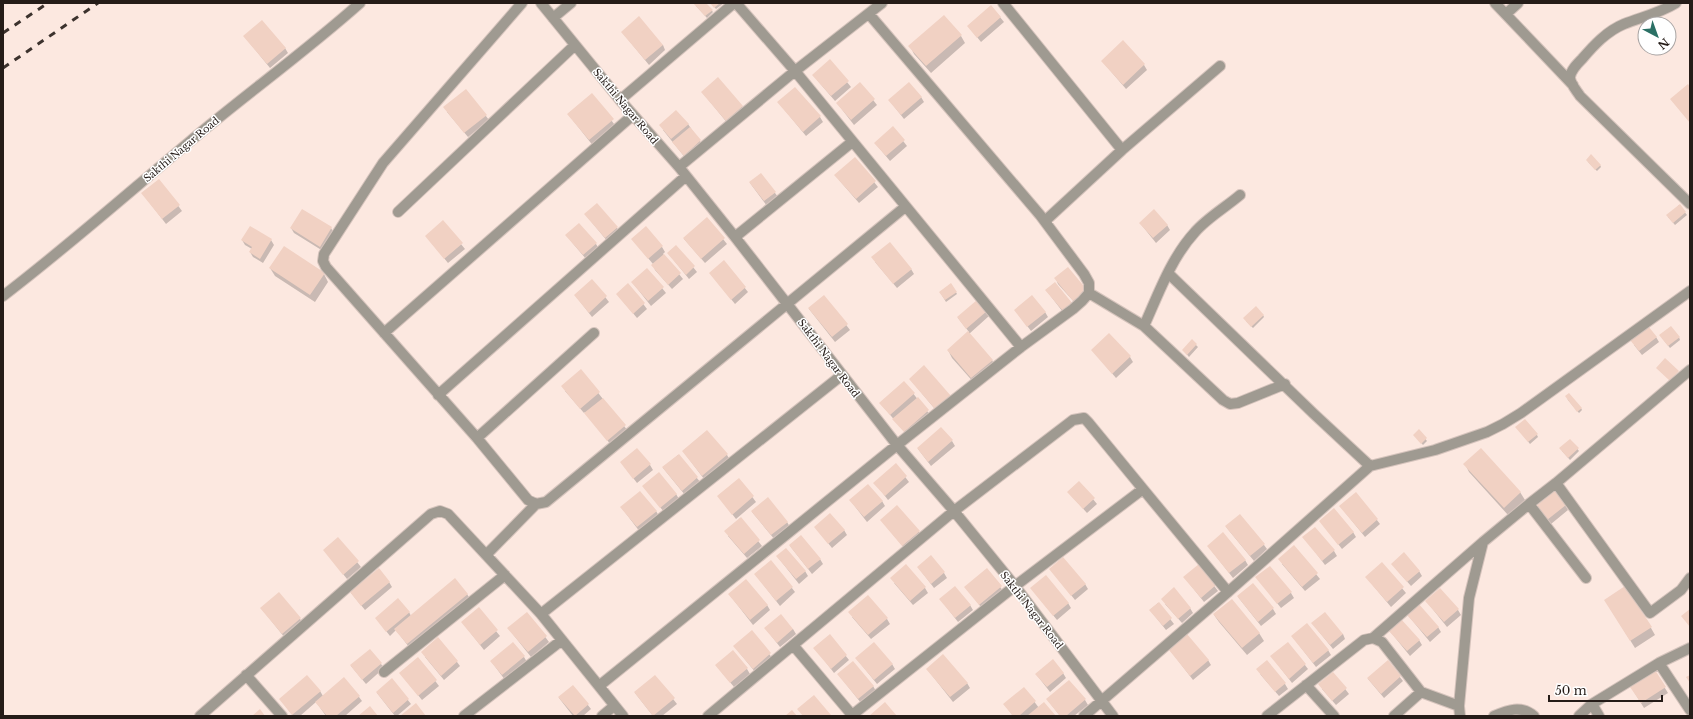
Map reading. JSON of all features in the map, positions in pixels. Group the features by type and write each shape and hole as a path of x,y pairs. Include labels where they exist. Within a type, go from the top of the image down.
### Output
{"street":[{"name":"Sakthi Nagar Road","path":"3,296 53,257 189,142 333,27 360,3"},
{"path":"522,3 383,163 324,254 323,261 326,267 384,334 477,438 528,500 536,504"},
{"name":"Sakthi Nagar Road","path":"541,3 620,100 686,176 735,237 897,445 954,511 1014,586 1113,716"},
{"path":"553,18 572,3"},
{"path":"620,100 735,3 795,71 905,207 1021,346"},
{"path":"679,168 795,71 882,3"},
{"path":"1003,3 1122,150"},
{"path":"1495,3 1572,85 1580,96 1690,204"},
{"path":"1506,14 1518,3"},
{"path":"1572,85 1570,77 1574,68 1594,45 1611,31 1624,24 1666,10 1676,3"},
{"path":"599,686 1021,346 1074,309 1088,292 1089,283 1084,274 1044,221 869,14"},
{"path":"398,212 575,45"},
{"path":"1044,221 1122,150 1220,66"},
{"path":"384,334 633,115"},
{"path":"735,237 852,142"},
{"path":"438,395 686,176"},
{"path":"1144,326 1168,273 1185,243 1196,230 1240,195"},
{"path":"486,556 536,504 546,502 905,207"},
{"path":"1168,273 1370,466"},
{"path":"1084,716 1228,592 1370,466 1435,450 1487,432 1503,424 1521,413 1690,291"},
{"path":"1088,292 1144,326 1223,400 1230,404 1238,403 1285,384"},
{"path":"477,438 594,334"},
{"path":"1267,716 1364,640 1374,638 1483,542 1556,483 1690,370"},
{"path":"541,614 842,375"},
{"path":"708,716 954,511 1064,426 1079,418 1084,418 1088,422 1228,592"},
{"path":"1556,483 1650,613 1681,590 1690,578"},
{"path":"793,645 852,716 1014,586 1143,489"},
{"path":"1529,504 1586,578"},
{"path":"200,716 431,514 440,511 448,514 541,614 623,716"},
{"path":"1374,638 1382,642 1421,692 1459,711 1469,598 1483,542"},
{"path":"384,672 505,575"},
{"path":"464,716 562,640"},
{"path":"1579,716 1592,704 1659,662 1690,648"},
{"path":"1659,662 1690,710"},
{"path":"246,675 282,716"},
{"path":"1306,685 1334,716"},
{"path":"1394,716 1421,692"},
{"path":"1592,704 1599,716"},
{"path":"602,716 614,706"},
{"path":"1494,716 1512,708 1529,712 1534,716"}],"building":[{"path":"693,3 706,3 713,10 705,16"},
{"path":"710,3 720,3 714,8"},
{"path":"991,5 1001,17 977,38 967,26"},
{"path":"944,15 962,35 926,66 908,46"},
{"path":"639,16 663,45 645,60 621,32"},
{"path":"262,20 286,48 267,64 243,36"},
{"path":"1123,40 1145,64 1123,85 1101,61"},
{"path":"830,59 849,81 831,96 812,75"},
{"path":"718,77 743,106 726,121 701,92"},
{"path":"860,82 875,99 851,120 836,103"},
{"path":"909,82 922,97 901,115 888,100"},
{"path":"1688,84 1690,87 1690,123 1670,99"},
{"path":"795,87 821,116 803,132 777,102"},
{"path":"466,89 487,115 464,133 443,107"},
{"path":"592,93 614,119 589,140 567,114"},
{"path":"676,110 689,124 671,139 659,125"},
{"path":"893,126 905,140 886,156 874,143"},
{"path":"690,127 701,140 684,156 672,142"},
{"path":"1591,154 1601,165 1595,170 1586,160"},
{"path":"855,157 876,181 856,199 834,175"},
{"path":"761,173 776,192 764,201 749,182"},
{"path":"159,179 180,205 162,219 141,193"},
{"path":"597,203 618,227 605,238 584,214"},
{"path":"1680,204 1686,212 1673,223 1666,215"},
{"path":"302,209 332,227 320,247 290,228"},
{"path":"1154,209 1168,225 1153,238 1139,223"},
{"path":"707,217 725,238 701,259 683,238"},
{"path":"443,220 463,243 444,259 425,236"},
{"path":"579,223 597,243 583,255 565,235"},
{"path":"250,226 272,239 260,259 249,252 252,247 241,240"},
{"path":"646,226 663,246 648,259 631,239"},
{"path":"890,242 912,269 893,284 871,257"},
{"path":"676,245 695,266 686,275 667,253"},
{"path":"284,246 325,273 310,295 269,268"},
{"path":"664,254 681,273 668,285 651,265"},
{"path":"724,260 746,287 731,300 709,273"},
{"path":"1068,267 1087,290 1073,301 1054,278"},
{"path":"647,268 664,287 648,301 631,282"},
{"path":"592,279 607,296 589,313 574,295"},
{"path":"1055,282 1072,303 1063,311 1045,290"},
{"path":"628,283 645,303 633,314 616,294"},
{"path":"951,283 957,292 945,300 939,292"},
{"path":"824,295 848,324 832,337 808,308"},
{"path":"1032,295 1046,312 1027,327 1014,310"},
{"path":"977,300 987,311 966,329 957,317"},
{"path":"1256,306 1264,315 1251,327 1243,318"},
{"path":"1648,326 1657,337 1639,351 1630,340"},
{"path":"1671,326 1680,337 1668,346 1659,335"},
{"path":"968,331 993,360 971,378 947,350"},
{"path":"1109,333 1131,356 1112,374 1091,350"},
{"path":"1192,339 1197,344 1187,355 1182,350"},
{"path":"1665,358 1679,371 1670,381 1656,368"},
{"path":"924,365 951,396 935,409 909,379"},
{"path":"581,369 600,392 580,409 561,386"},
{"path":"904,381 915,393 890,415 879,403"},
{"path":"1569,393 1582,408 1577,412 1565,396"},
{"path":"918,397 929,410 904,432 892,419"},
{"path":"603,398 626,425 607,441 584,413"},
{"path":"1525,419 1538,434 1528,442 1515,427"},
{"path":"941,427 953,440 928,462 917,448"},
{"path":"1419,429 1427,438 1421,444 1413,435"},
{"path":"707,430 728,454 702,476 682,451"},
{"path":"1570,439 1579,448 1568,458 1559,448"},
{"path":"637,448 651,464 633,479 620,462"},
{"path":"1481,448 1521,492 1504,508 1463,464"},
{"path":"679,454 698,477 682,491 662,467"},
{"path":"896,463 907,476 885,496 873,483"},
{"path":"659,472 677,494 660,508 642,486"},
{"path":"739,478 754,496 732,515 717,496"},
{"path":"1079,481 1095,498 1083,509 1067,492"},
{"path":"868,484 883,501 864,517 849,500"},
{"path":"640,491 657,511 637,527 620,507"},
{"path":"1555,491 1566,505 1547,520 1536,506"},
{"path":"1356,492 1378,519 1362,533 1339,506"},
{"path":"768,497 788,522 771,535 751,511"},
{"path":"897,505 920,531 902,546 880,520"},
{"path":"1334,508 1354,532 1338,545 1319,521"},
{"path":"830,513 845,530 828,544 814,527"},
{"path":"1240,514 1265,544 1250,556 1225,526"},
{"path":"741,517 760,540 744,554 724,531"},
{"path":"1315,527 1335,550 1322,561 1302,537"},
{"path":"1223,532 1246,560 1229,573 1207,546"},
{"path":"801,535 821,559 808,569 789,545"},
{"path":"338,537 359,561 343,575 323,550"},
{"path":"1294,545 1318,573 1302,587 1278,559"},
{"path":"786,548 806,571 796,579 776,556"},
{"path":"1404,552 1420,571 1407,582 1391,564"},
{"path":"931,555 945,572 931,584 917,567"},
{"path":"1063,557 1086,584 1071,596 1049,569"},
{"path":"771,560 793,587 776,601 754,574"},
{"path":"1382,562 1404,587 1387,602 1365,577"},
{"path":"906,564 926,587 910,601 890,578"},
{"path":"1199,564 1216,585 1201,598 1183,577"},
{"path":"1270,566 1292,592 1277,604 1255,577"},
{"path":"379,568 390,582 361,606 350,592"},
{"path":"987,568 1002,586 979,605 964,587"},
{"path":"1046,575 1069,603 1053,616 1030,588"},
{"path":"455,578 468,594 407,644 394,629"},
{"path":"746,579 768,605 750,620 728,594"},
{"path":"1253,583 1274,608 1258,622 1237,596"},
{"path":"955,586 971,605 955,618 939,599"},
{"path":"1625,586 1652,627 1630,641 1604,600"},
{"path":"1174,587 1191,608 1178,619 1161,599"},
{"path":"1440,588 1459,609 1444,622 1425,601"},
{"path":"279,592 301,618 282,634 260,608"},
{"path":"868,595 888,618 868,635 848,612"},
{"path":"398,598 410,612 386,632 375,618"},
{"path":"1232,599 1260,633 1242,648 1213,614"},
{"path":"1159,602 1172,618 1163,626 1149,610"},
{"path":"1418,603 1439,627 1427,637 1406,614"},
{"path":"479,607 498,630 480,645 461,622"},
{"path":"1690,609 1690,627 1681,616"},
{"path":"527,612 547,636 528,652 507,628"},
{"path":"1325,612 1343,634 1330,645 1311,623"},
{"path":"781,614 793,629 777,643 764,628"},
{"path":"1401,619 1420,640 1407,651 1388,630"},
{"path":"1307,623 1329,650 1313,663 1291,636"},
{"path":"752,630 771,653 753,669 733,646"},
{"path":"830,634 847,655 831,669 813,648"},
{"path":"1187,634 1209,660 1190,676 1169,650"},
{"path":"438,637 458,661 441,676 421,652"},
{"path":"513,642 525,656 502,675 490,661"},
{"path":"874,642 893,664 874,680 855,658"},
{"path":"1288,642 1306,664 1289,679 1270,656"},
{"path":"370,649 382,663 362,680 350,665"},
{"path":"733,650 748,668 730,683 715,665"},
{"path":"943,654 968,683 950,697 926,669"},
{"path":"418,657 437,680 418,696 399,673"},
{"path":"1053,659 1064,673 1047,687 1035,674"},
{"path":"1267,660 1286,683 1275,692 1256,669"},
{"path":"1388,660 1401,676 1381,694 1367,678"},
{"path":"853,661 874,686 858,699 837,674"},
{"path":"1655,670 1666,687 1641,703 1630,687"},
{"path":"1333,672 1347,688 1332,701 1318,684"},
{"path":"307,675 321,691 292,715 279,699"},
{"path":"655,675 675,698 653,716 634,692"},
{"path":"1690,675 1690,683 1686,677"},
{"path":"344,677 360,696 336,716 327,716 315,702"},
{"path":"392,678 409,699 393,713 376,692"},
{"path":"1069,680 1086,699 1066,716 1060,716 1046,699"},
{"path":"573,685 589,704 575,716 558,697"},
{"path":"1024,687 1036,701 1019,716 1013,716 1003,704"},
{"path":"814,695 831,715 830,716 803,716 797,709"},
{"path":"885,702 897,716 869,716"},
{"path":"1044,702 1056,716 1027,716"},
{"path":"416,703 426,716 400,716"},
{"path":"370,706 378,716 358,716"},
{"path":"260,709 265,716 252,716"},
{"path":"792,710 797,716 785,716"}],"railway":[{"path":"3,33 48,3"},
{"path":"3,68 98,3"}]}
